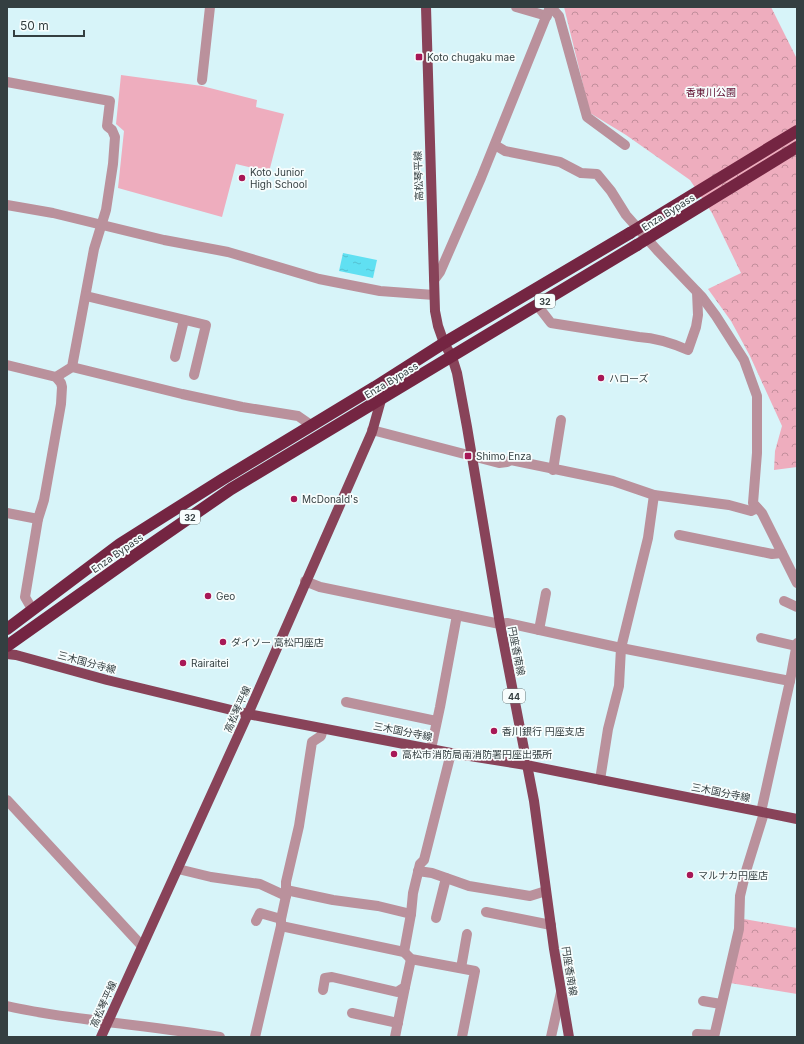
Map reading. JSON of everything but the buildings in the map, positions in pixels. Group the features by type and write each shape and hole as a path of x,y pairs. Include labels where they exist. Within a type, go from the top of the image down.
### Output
{"highway":[{"name":"Enza Bypass","path":"7,629 120,544 222,479 375,387 444,342 630,233 797,131"},
{"name":"Enza Bypass","path":"7,646 231,489 381,400 797,147"}],"main road":[{"name":"高松琴平線","path":"426,7 434,295 438,326 444,342"},
{"name":"円座香南線","path":"444,342 452,357 457,373 472,455 500,624 534,801 551,925 569,1037"},
{"path":"375,387 381,400"},
{"name":"高松琴平線","path":"101,1037 248,714 372,430 381,400"},
{"name":"三木国分寺線","path":"7,654 16,655 107,680 248,714 451,753 526,765 797,819"}],"street":[{"path":"202,80 210,7"},
{"path":"516,7 550,9 559,16 587,117 625,145"},
{"path":"434,280 440,272 495,145 550,9"},
{"path":"7,82 110,101 107,126 112,130 115,137 113,164 106,210 94,249 72,367"},
{"path":"495,145 505,150 560,162 581,173 596,174 611,190 626,214 698,292 716,316 744,360 757,396 757,453 753,503 762,513 797,583"},
{"path":"7,205 53,213 164,240 228,252 319,279 380,291 434,295"},
{"path":"537,305 551,322 653,338 688,350 696,327 698,315 698,292"},
{"path":"86,296 206,325 194,375"},
{"path":"175,357 184,320"},
{"path":"7,365 56,377 61,382 62,388 61,404 44,500 38,519 25,597 32,609"},
{"path":"56,377 72,367 242,408 298,416 311,425"},
{"path":"553,470 561,420"},
{"path":"372,430 499,463 511,460 553,470 613,481 654,495 729,505 751,511 757,508"},
{"path":"600,780 608,730 618,686 621,648 648,538 654,495"},
{"path":"7,513 38,519"},
{"path":"679,535 772,554 782,553"},
{"path":"306,581 320,587 500,624 507,623 621,648 790,681"},
{"path":"538,630 546,593"},
{"path":"784,602 797,607"},
{"path":"431,749 457,615"},
{"path":"697,1034 714,1036 739,929 740,896 763,812 797,645 761,638"},
{"path":"346,702 436,721"},
{"path":"255,1037 281,922 286,893 286,882 297,833 312,742 321,736 323,729"},
{"path":"395,1037 405,987 413,892 420,864 424,860 451,753"},
{"path":"7,800 142,946"},
{"path":"178,869 210,877 260,884 286,893 378,906 411,914"},
{"path":"418,871 432,872 469,886 530,896 546,891"},
{"path":"436,918 446,878"},
{"path":"486,912 551,925"},
{"path":"256,921 260,913 281,922 475,971 462,1037"},
{"path":"461,968 467,934"},
{"path":"323,990 325,978 332,977 397,992 405,987"},
{"path":"552,1037 562,992"},
{"path":"703,1001 721,1004"},
{"path":"7,1006 41,1013 220,1037"},
{"path":"352,1013 398,1023"}],"green space":[{"name":"香東川公園","path":"564,7 771,7 797,59 797,467 774,470 775,451 782,426 750,356 731,321 708,289 741,273 712,213 690,180 626,135 590,113"},
{"path":"121,75 202,86 257,100 256,107 284,114 269,172 236,164 222,217 118,188 124,131 116,124"},
{"path":"744,919 797,928 797,994 730,983"}],"water":[{"path":"343,253 377,260 373,278 339,271"}],"place":[{"name":"Koto chugaku mae","path":"419,57"},
{"name":"Koto Junior High School","path":"242,178"},
{"name":"ハローズ","path":"601,378"},
{"name":"Shimo Enza","path":"468,456"},
{"name":"McDonald's","path":"294,499"},
{"name":"Geo","path":"208,596"},
{"name":"ダイソー 高松円座店","path":"223,642"},
{"name":"Rairaitei","path":"183,663"},
{"name":"香川銀行 円座支店","path":"494,731"},
{"name":"高松市消防局南消防署円座出張所","path":"394,754"},
{"name":"マルナカ円座店","path":"690,875"}]}
